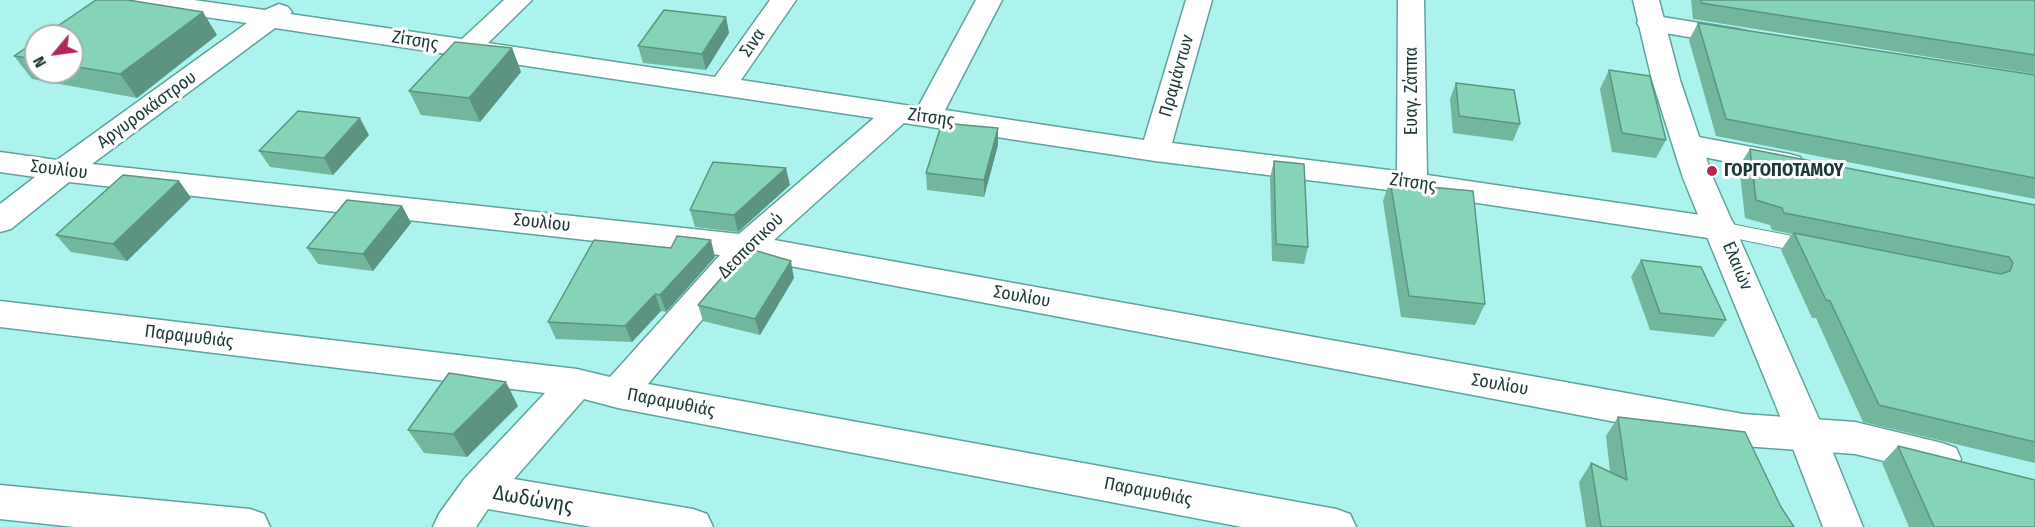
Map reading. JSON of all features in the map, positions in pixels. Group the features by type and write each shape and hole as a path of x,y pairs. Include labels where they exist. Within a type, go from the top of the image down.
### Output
{"street":[{"name":"Ζίτσης","path":"142,0 1155,151 1413,183 1721,229"},
{"name":"Αργυροκάστρου","path":"0,221 63,171 294,0"},
{"path":"467,49 519,0"},
{"name":"Σινα","path":"722,87 783,0"},
{"name":"Δεσποτικού","path":"618,393 746,246 912,115 989,0"},
{"name":"Πραμάντων","path":"1155,151 1199,0"},
{"name":"Ευαγ. Ζάππα","path":"1411,0 1413,183"},
{"path":"1645,6 1767,42"},
{"name":"Ελαιών","path":"1645,6 1665,80 1698,178 1806,433 1843,527"},
{"path":"1688,145 1815,170"},
{"name":"Σουλίου","path":"0,162 63,171 746,246 1743,430 1856,438 1968,466"},
{"name":"Παραμυθιάς","path":"0,314 577,383 618,393 1336,527"},
{"path":"453,527 479,490 577,383"},
{"name":"Δωδώνης","path":"479,490 693,527"},
{"path":"0,502 250,527"}],"lane":[{"path":"1721,229 1836,252"}],"building":[{"path":"96,0 128,0 203,12 120,74 84,68 84,24 61,24"},
{"path":"1701,0 2035,0 2035,55 1701,3"},
{"path":"664,10 726,17 702,54 638,46"},
{"path":"1698,23 2035,75 2035,178 1726,119"},
{"path":"455,42 512,48 469,98 409,91"},
{"path":"24,49 24,57 14,56"},
{"path":"1609,70 1650,76 1666,140 1622,133"},
{"path":"1456,83 1514,90 1520,124 1459,116"},
{"path":"298,111 360,118 324,158 259,151"},
{"path":"942,123 998,128 984,180 926,173"},
{"path":"1750,149 2035,205 2035,442 1879,405 1830,301 1826,300 1794,233 2001,274 2010,271 2013,263 2009,257 1784,213 1782,208 1756,200"},
{"path":"1274,161 1304,164 1308,247 1276,244"},
{"path":"713,162 786,168 734,215 690,210"},
{"path":"123,175 179,181 113,244 56,235"},
{"path":"1390,180 1473,191 1485,304 1409,296"},
{"path":"347,200 402,206 363,254 307,248"},
{"path":"677,236 711,240 660,295 655,294 625,326 548,322 594,240 671,248"},
{"path":"747,248 791,261 755,319 698,305"},
{"path":"1641,260 1701,267 1726,320 1660,313"},
{"path":"449,373 506,382 453,434 408,430"},
{"path":"1618,417 1745,432 1781,507 1794,527 1601,527 1591,463 1627,480"},
{"path":"1898,446 2035,480 2035,527 1934,527"}],"place":[{"name":"ΓΟΡΓΟΠΟΤΑΜΟΥ","path":"1712,171"}]}
